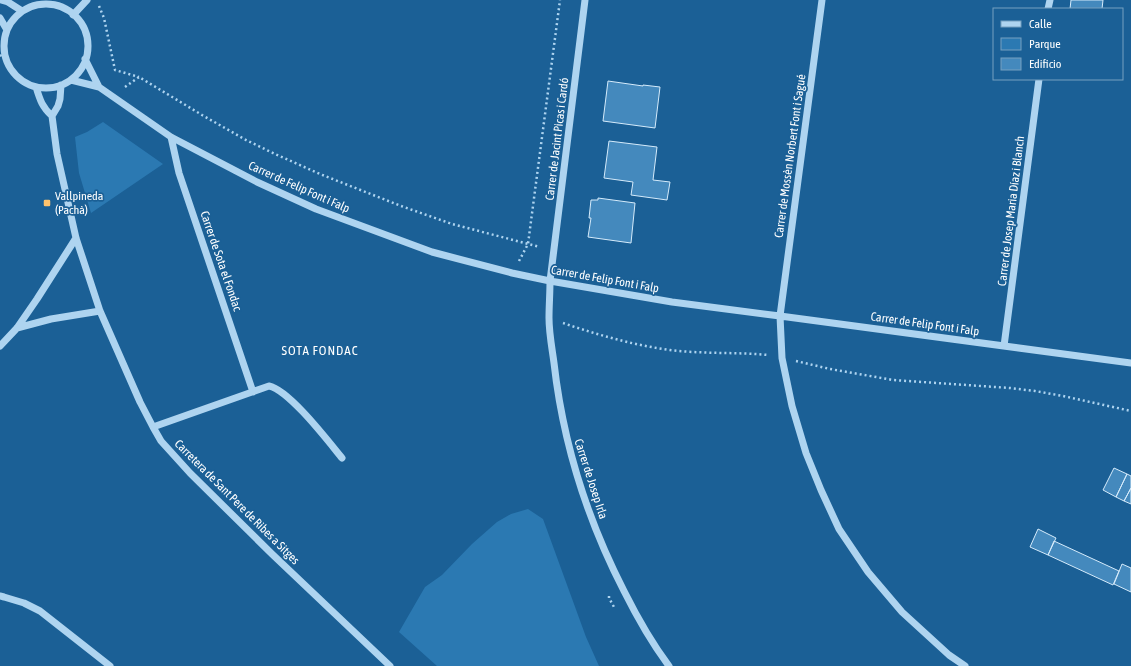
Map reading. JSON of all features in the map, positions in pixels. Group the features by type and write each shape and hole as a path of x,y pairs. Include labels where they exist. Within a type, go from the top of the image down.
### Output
{"street":[{"path":"1,0 8,2 22,11"},
{"path":"73,15 87,0"},
{"name":"Carrer de Jacint Picas i Cardó","path":"550,281 585,0"},
{"name":"Carrer de Mossèn Norbert Font i Sagué","path":"822,0 780,316 782,358 792,406 806,453 839,529 868,572 902,612 949,655 966,666"},
{"path":"47,2 64,8 73,15 85,33 87,46 85,59 79,71 71,80 61,85 50,88 36,87 23,81 12,71 3,57 7,30 15,18 32,4 47,2"},
{"path":"0,18 7,30"},
{"name":"Carrer de Felip Font i Falp","path":"85,59 99,87"},
{"name":"Carrer de Felip Font i Falp","path":"71,80 99,87 171,137 194,150 257,182 316,209 432,252 512,274 672,302 1131,363"},
{"name":"Carrer de Josep Maria Díaz i Blanch","path":"1004,346 1039,80"},
{"path":"36,87 40,101 45,110 52,116 58,106 61,85"},
{"name":"Carretera de Sant Pere de Ribes a Sitges","path":"52,116 57,154 76,238 100,311 140,402 162,441 190,473 272,554 390,666"},
{"name":"Carrer de Sota el Fondac","path":"171,137 179,173 253,392"},
{"path":"2,342 17,328 76,238"},
{"name":"Carrer de Josep Irla","path":"550,281 549,319 555,379 576,476 608,561 639,620 669,666"},
{"path":"17,328 52,319 100,311"},
{"path":"154,427 269,386 292,401 342,458"},
{"path":"0,596 24,603 40,611 110,666"}],"path":[{"name":"Carrer de Felip Font i Falp","path":"97,0 104,18 115,70 139,77 202,116 246,140 320,174 401,206 452,224 554,251"},
{"name":"Carrer de Jacint Picas i Cardó","path":"512,274 528,244 560,0"},
{"path":"112,96 139,77"},
{"path":"549,319 636,344 670,350 768,354 830,369 894,380 1029,390 1131,411"}],"green space":[{"path":"103,122 163,164 91,213 79,173 75,137 87,132"},
{"path":"528,509 543,519 586,637 599,666 437,666 399,632 425,587 442,575 472,544 497,522 511,514"}],"building":[{"path":"1071,0 1103,0 1102,8 1070,8"},
{"path":"608,81 660,87 655,128 603,121"},
{"path":"609,141 657,147 653,180 670,182 667,200 631,195 633,182 604,178"},
{"path":"598,198 635,203 631,243 588,237 591,218 589,218 591,200 598,200"},
{"path":"1114,468 1127,474 1116,497 1103,490"},
{"path":"1127,474 1131,476 1131,488 1124,501 1116,497"},
{"path":"1131,488 1131,504 1124,501"},
{"path":"1038,529 1056,538 1048,555 1030,547"},
{"path":"1054,541 1119,571 1113,585 1048,555"},
{"path":"1122,564 1131,568 1131,592 1114,584"}],"place":[{"name":"Vallpineda (Pachà)","path":"47,203"}],"district":[{"name":"SOTA FONDAC","path":"320,350"}]}
